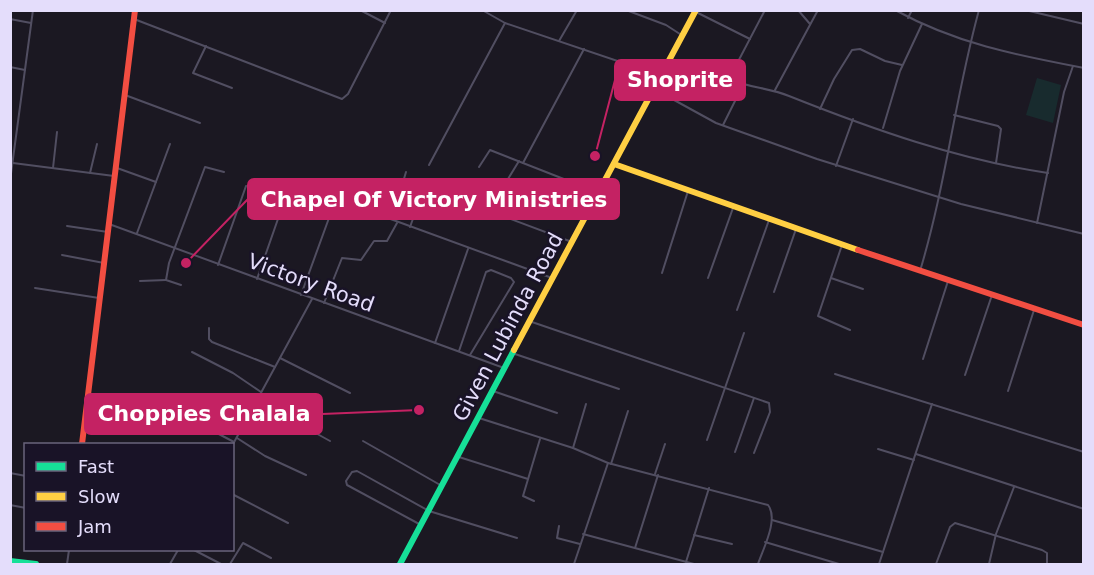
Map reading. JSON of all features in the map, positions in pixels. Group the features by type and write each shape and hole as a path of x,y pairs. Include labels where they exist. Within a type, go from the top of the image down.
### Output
{"street":[{"path":"10,181 33,10"},
{"path":"82,443 135,10"},
{"path":"360,10 385,23"},
{"path":"134,19 342,99 348,94 391,10"},
{"path":"482,10 505,22 661,76"},
{"path":"559,41 578,10"},
{"path":"626,10 666,25 683,36"},
{"path":"765,10 730,76 732,80 743,85 775,90 820,109 950,152 1048,173"},
{"path":"798,10 811,24"},
{"path":"775,90 818,10"},
{"path":"895,10 908,18 969,44 1031,60 1083,68"},
{"path":"908,18 912,10"},
{"path":"920,271 950,152 954,115 969,44 979,10"},
{"path":"1025,10 1083,24"},
{"path":"696,11 750,39"},
{"name":"Given Lubinda Road","path":"400,564 597,192 696,11"},
{"path":"10,19 31,23"},
{"path":"429,165 505,22"},
{"path":"883,129 902,65 922,24"},
{"path":"206,46 193,73 232,88"},
{"path":"820,109 834,79 852,50 860,48 885,61 902,65"},
{"path":"523,163 584,49"},
{"path":"1037,223 1064,92 1073,66"},
{"path":"10,67 25,70"},
{"path":"722,126 743,85"},
{"path":"654,89 722,126 836,166 938,197 1083,234"},
{"path":"125,95 200,123"},
{"path":"954,115 998,126 1001,129 996,163"},
{"path":"836,166 853,119"},
{"path":"53,168 57,132"},
{"path":"90,173 97,144"},
{"path":"137,233 170,144"},
{"path":"479,167 490,150 597,192"},
{"path":"508,179 519,161"},
{"path":"13,163 116,176"},
{"path":"614,164 796,230 1083,326"},
{"path":"166,279 205,167 224,172"},
{"path":"117,168 156,182"},
{"path":"406,172 404,183 434,195"},
{"path":"218,265 246,186"},
{"path":"410,227 423,191"},
{"path":"662,273 688,191"},
{"path":"393,194 383,216 552,278"},
{"path":"256,279 286,196"},
{"path":"460,200 572,242"},
{"path":"708,278 734,208"},
{"path":"301,295 328,218"},
{"path":"737,310 769,220"},
{"path":"324,303 342,258 361,260 374,241 387,241 397,222"},
{"name":"Victory Road","path":"109,224 504,368"},
{"path":"67,226 108,232"},
{"path":"774,292 796,230"},
{"path":"842,245 818,316 850,330"},
{"path":"435,343 468,248"},
{"path":"62,255 104,263"},
{"path":"459,351 486,273 491,270 511,278 514,282 470,355"},
{"path":"831,278 862,289"},
{"path":"140,281 166,279 181,285"},
{"path":"923,359 948,281"},
{"path":"35,288 99,298"},
{"path":"965,375 992,295"},
{"path":"234,443 312,299"},
{"path":"1008,391 1034,310"},
{"path":"529,321 769,403 771,408 754,453"},
{"path":"209,328 208,339 212,342 275,367"},
{"path":"707,440 744,333"},
{"path":"192,352 233,373 261,392"},
{"path":"512,353 619,389"},
{"path":"280,358 350,393"},
{"path":"835,374 1083,452"},
{"path":"493,391 557,413"},
{"path":"735,452 754,398"},
{"path":"256,400 330,441"},
{"path":"573,448 586,404"},
{"path":"879,564 932,404"},
{"path":"574,564 628,411"},
{"path":"479,418 573,448 610,463 764,503 770,507 772,520 758,564"},
{"path":"192,420 231,443"},
{"path":"237,438 265,456 306,475"},
{"path":"534,501 523,496 541,438"},
{"path":"363,441 442,486"},
{"path":"635,548 665,444"},
{"path":"878,449 914,460"},
{"path":"916,454 1083,509"},
{"path":"458,457 528,479"},
{"path":"421,525 347,485 346,481 353,471 357,471 429,511 517,538"},
{"path":"989,564 996,534 1014,486"},
{"path":"686,562 709,488"},
{"path":"234,495 288,523"},
{"path":"772,520 883,552"},
{"path":"936,564 952,524 958,523 1045,551 1047,564"},
{"path":"559,526 557,538 581,544"},
{"path":"583,534 694,564"},
{"path":"694,535 732,544"},
{"path":"765,542 839,564"},
{"path":"230,564 243,543 271,558"},
{"path":"198,551 221,564"},
{"path":"10,561 36,564"}],"green space":[{"path":"1037,78 1061,85 1053,123 1026,115"}],"traffic: fast":[{"path":"400,564 514,350"},
{"path":"10,561 36,564"}],"traffic: slow":[{"path":"514,350 696,10"},
{"path":"614,164 858,250"}],"traffic: jam":[{"path":"82,443 135,10"},
{"path":"858,250 1084,325"}],"place":[{"name":"Shoprite","path":"595,156"},
{"name":"Chapel Of Victory Ministries","path":"186,263"},
{"name":"Choppies Chalala","path":"419,410"}]}
